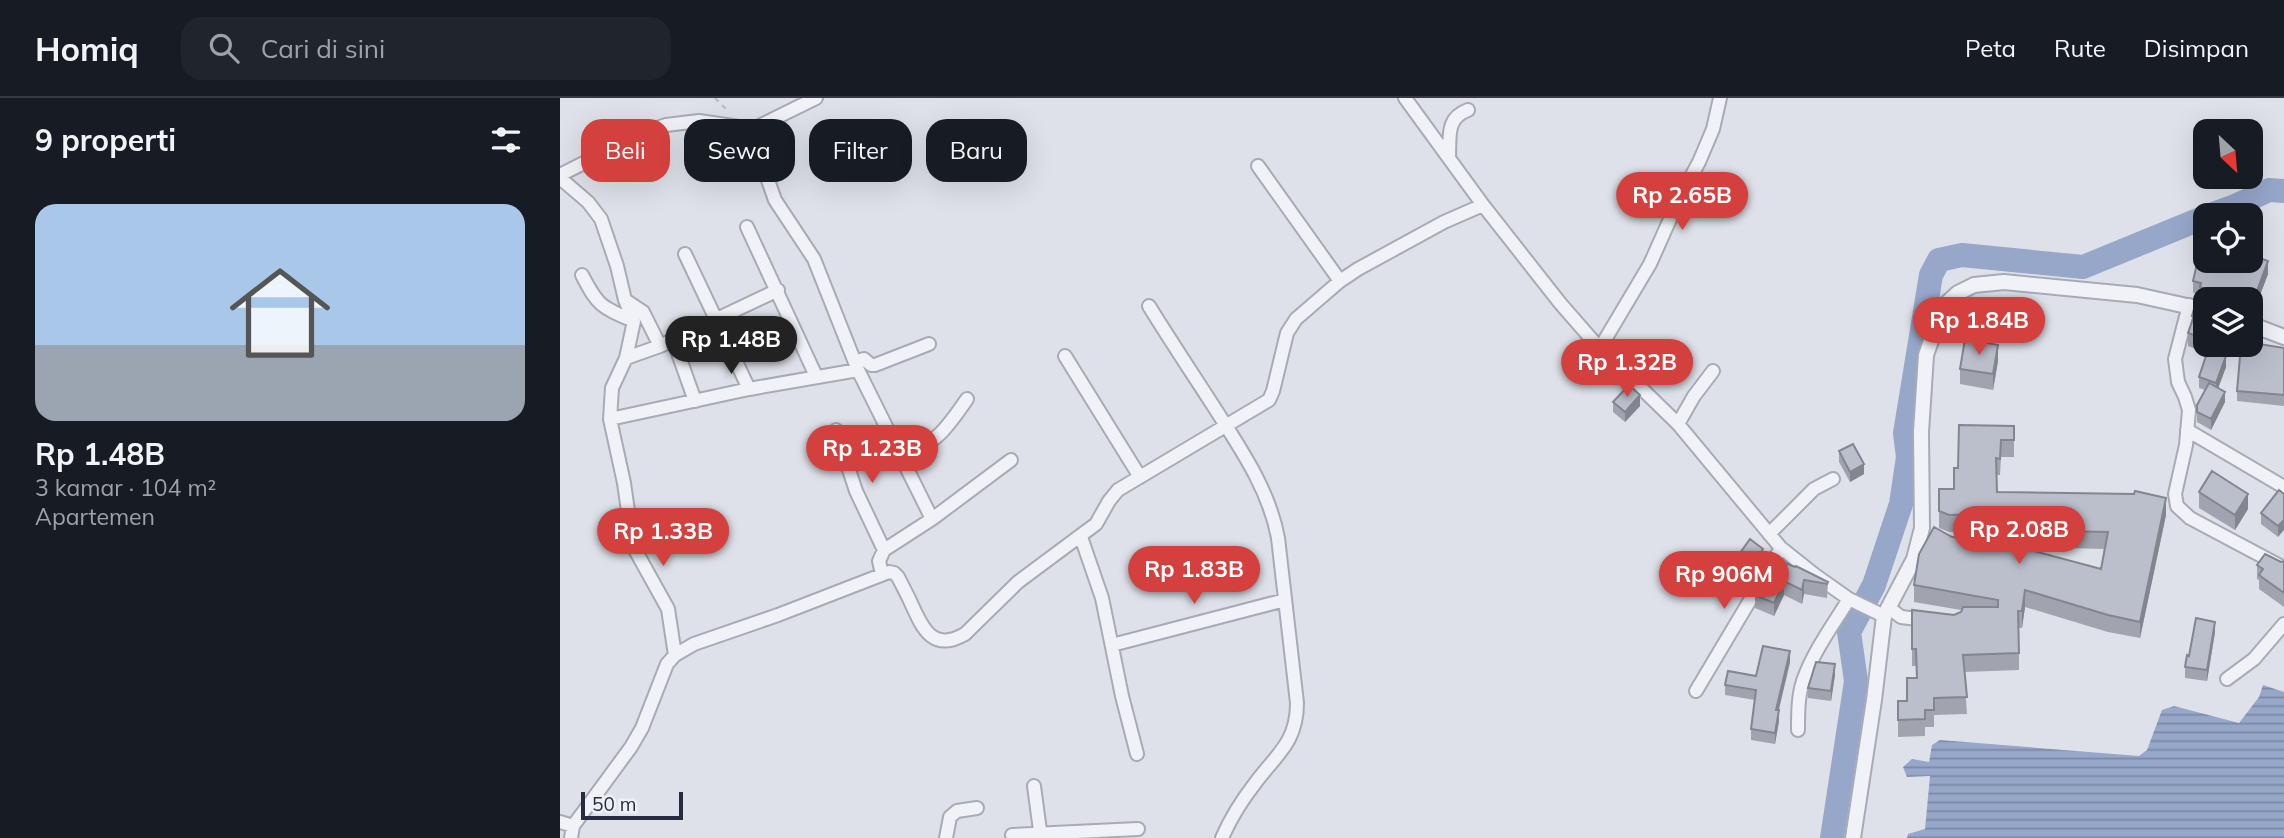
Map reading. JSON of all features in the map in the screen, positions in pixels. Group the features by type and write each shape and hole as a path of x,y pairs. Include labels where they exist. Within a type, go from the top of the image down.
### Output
{"street":[{"path":"774,119 816,98"},
{"path":"1405,98 1483,205 1560,303 1600,348 1678,424 1781,548 1851,601 1901,617 1942,622"},
{"path":"1600,348 1650,264 1699,162 1713,129 1720,98"},
{"path":"1449,156 1452,121 1468,110"},
{"path":"675,654 668,609 633,546 624,483 610,419 612,388 626,358 634,321 601,219 589,202 560,176 645,132 684,123"},
{"path":"1258,166 1340,281"},
{"path":"769,182 775,200 814,259 856,366 932,519"},
{"path":"560,822 572,832 631,747 642,728 667,664 675,654 694,644 889,572 896,575 928,635 952,640 965,634 1018,582 1097,524 1113,495 1269,400 1290,326 1340,281 1444,222 1483,205"},
{"path":"747,227 816,376"},
{"path":"685,254 749,389"},
{"path":"582,275 598,303 634,321"},
{"path":"1853,838 1886,611 1913,559 1922,528 1921,432 1926,355 1946,303 1974,285 2004,282 2137,295 2193,306"},
{"path":"626,358 660,346 716,317 778,290"},
{"path":"625,300 643,312 660,346"},
{"path":"2189,305 2175,359 2178,382 2188,403 2186,445 2175,494 2177,506 2190,518 2284,568"},
{"path":"1149,306 1226,426 1266,493 1274,515 1297,703 1294,730 1284,749 1234,811 1222,838"},
{"path":"2263,329 2284,337"},
{"path":"673,339 695,401"},
{"path":"610,419 816,376 856,366 863,359 875,365 929,344"},
{"path":"1065,356 1140,477"},
{"path":"1678,424 1713,371"},
{"path":"903,458 936,439 949,426 967,399"},
{"path":"836,430 856,491 884,550"},
{"path":"2187,430 2284,487"},
{"path":"882,574 879,561 884,550 932,519 1011,460"},
{"path":"1769,534 1814,489 1833,479"},
{"path":"1081,537 1102,598 1137,754"},
{"path":"1696,691 1781,548"},
{"path":"1112,645 1285,600"},
{"path":"1798,730 1802,682 1811,662 1851,601"},
{"path":"2227,680 2254,659 2284,624"},
{"path":"1034,786 1040,836"},
{"path":"946,838 951,815 957,811 977,808"},
{"path":"1012,835 1040,836 1138,829"}],"water":[{"path":"2263,685 2284,692 2284,838 1907,838 1908,834 1925,829 1930,776 1907,777 1903,767 1912,759 1929,762 1932,745 1940,740 2139,756 2147,750 2162,710 2174,706 2239,723 2259,697"}],"building":[{"path":"2263,259 2268,261 2258,287 2200,287 2201,283 2193,281 2195,273 2263,273"},
{"path":"2193,319 2193,335 2188,333"},
{"path":"1965,339 1998,345 1993,374 1960,369"},
{"path":"2263,345 2284,348 2284,395 2237,391 2240,357 2263,357"},
{"path":"2206,357 2226,357 2216,383 2199,377"},
{"path":"2209,383 2225,392 2211,419 2197,412 2197,405"},
{"path":"1629,385 1640,395 1625,412 1613,402"},
{"path":"1959,425 2014,426 2014,440 2001,440 2000,459 1996,458 1997,492 2134,494 2135,491 2166,498 2140,622 2025,590 2022,611 2018,611 2019,653 1963,655 1967,697 1934,698 1934,710 1925,710 1925,719 1898,720 1898,701 1907,701 1907,678 1917,678 1916,649 1912,649 1912,610 1954,615 1961,612 1963,607 1998,607 1998,600 1914,585 1919,554 1934,527 1952,537 1970,539 1971,534 2101,569 2108,532 2002,530 1974,523 1977,514 1949,515 1939,511 1939,489 1954,489 1954,468 1958,468"},
{"path":"1853,444 1864,464 1850,472 1839,451"},
{"path":"2212,471 2248,494 2235,515 2199,492"},
{"path":"2279,490 2284,494 2284,520 2278,526 2261,513"},
{"path":"1750,539 1763,549 1746,579 1730,567"},
{"path":"2265,554 2284,561 2284,593 2259,575 2263,569 2257,565"},
{"path":"1776,559 1828,582 1804,580 1802,590 1784,581 1774,603 1755,595"},
{"path":"2196,618 2215,622 2207,670 2185,667"},
{"path":"1763,646 1790,651 1776,710 1779,710 1775,733 1751,729 1756,690 1725,685 1728,671 1756,676"},
{"path":"1816,662 1835,664 1831,691 1808,688"}],"waterway":[{"path":"2241,203 2269,190 2284,191"},
{"path":"1832,838 1856,681 1849,632 1874,585 1901,504 1908,457 1905,433 1931,275 1939,260 1962,255 2083,267 2193,222"}]}
